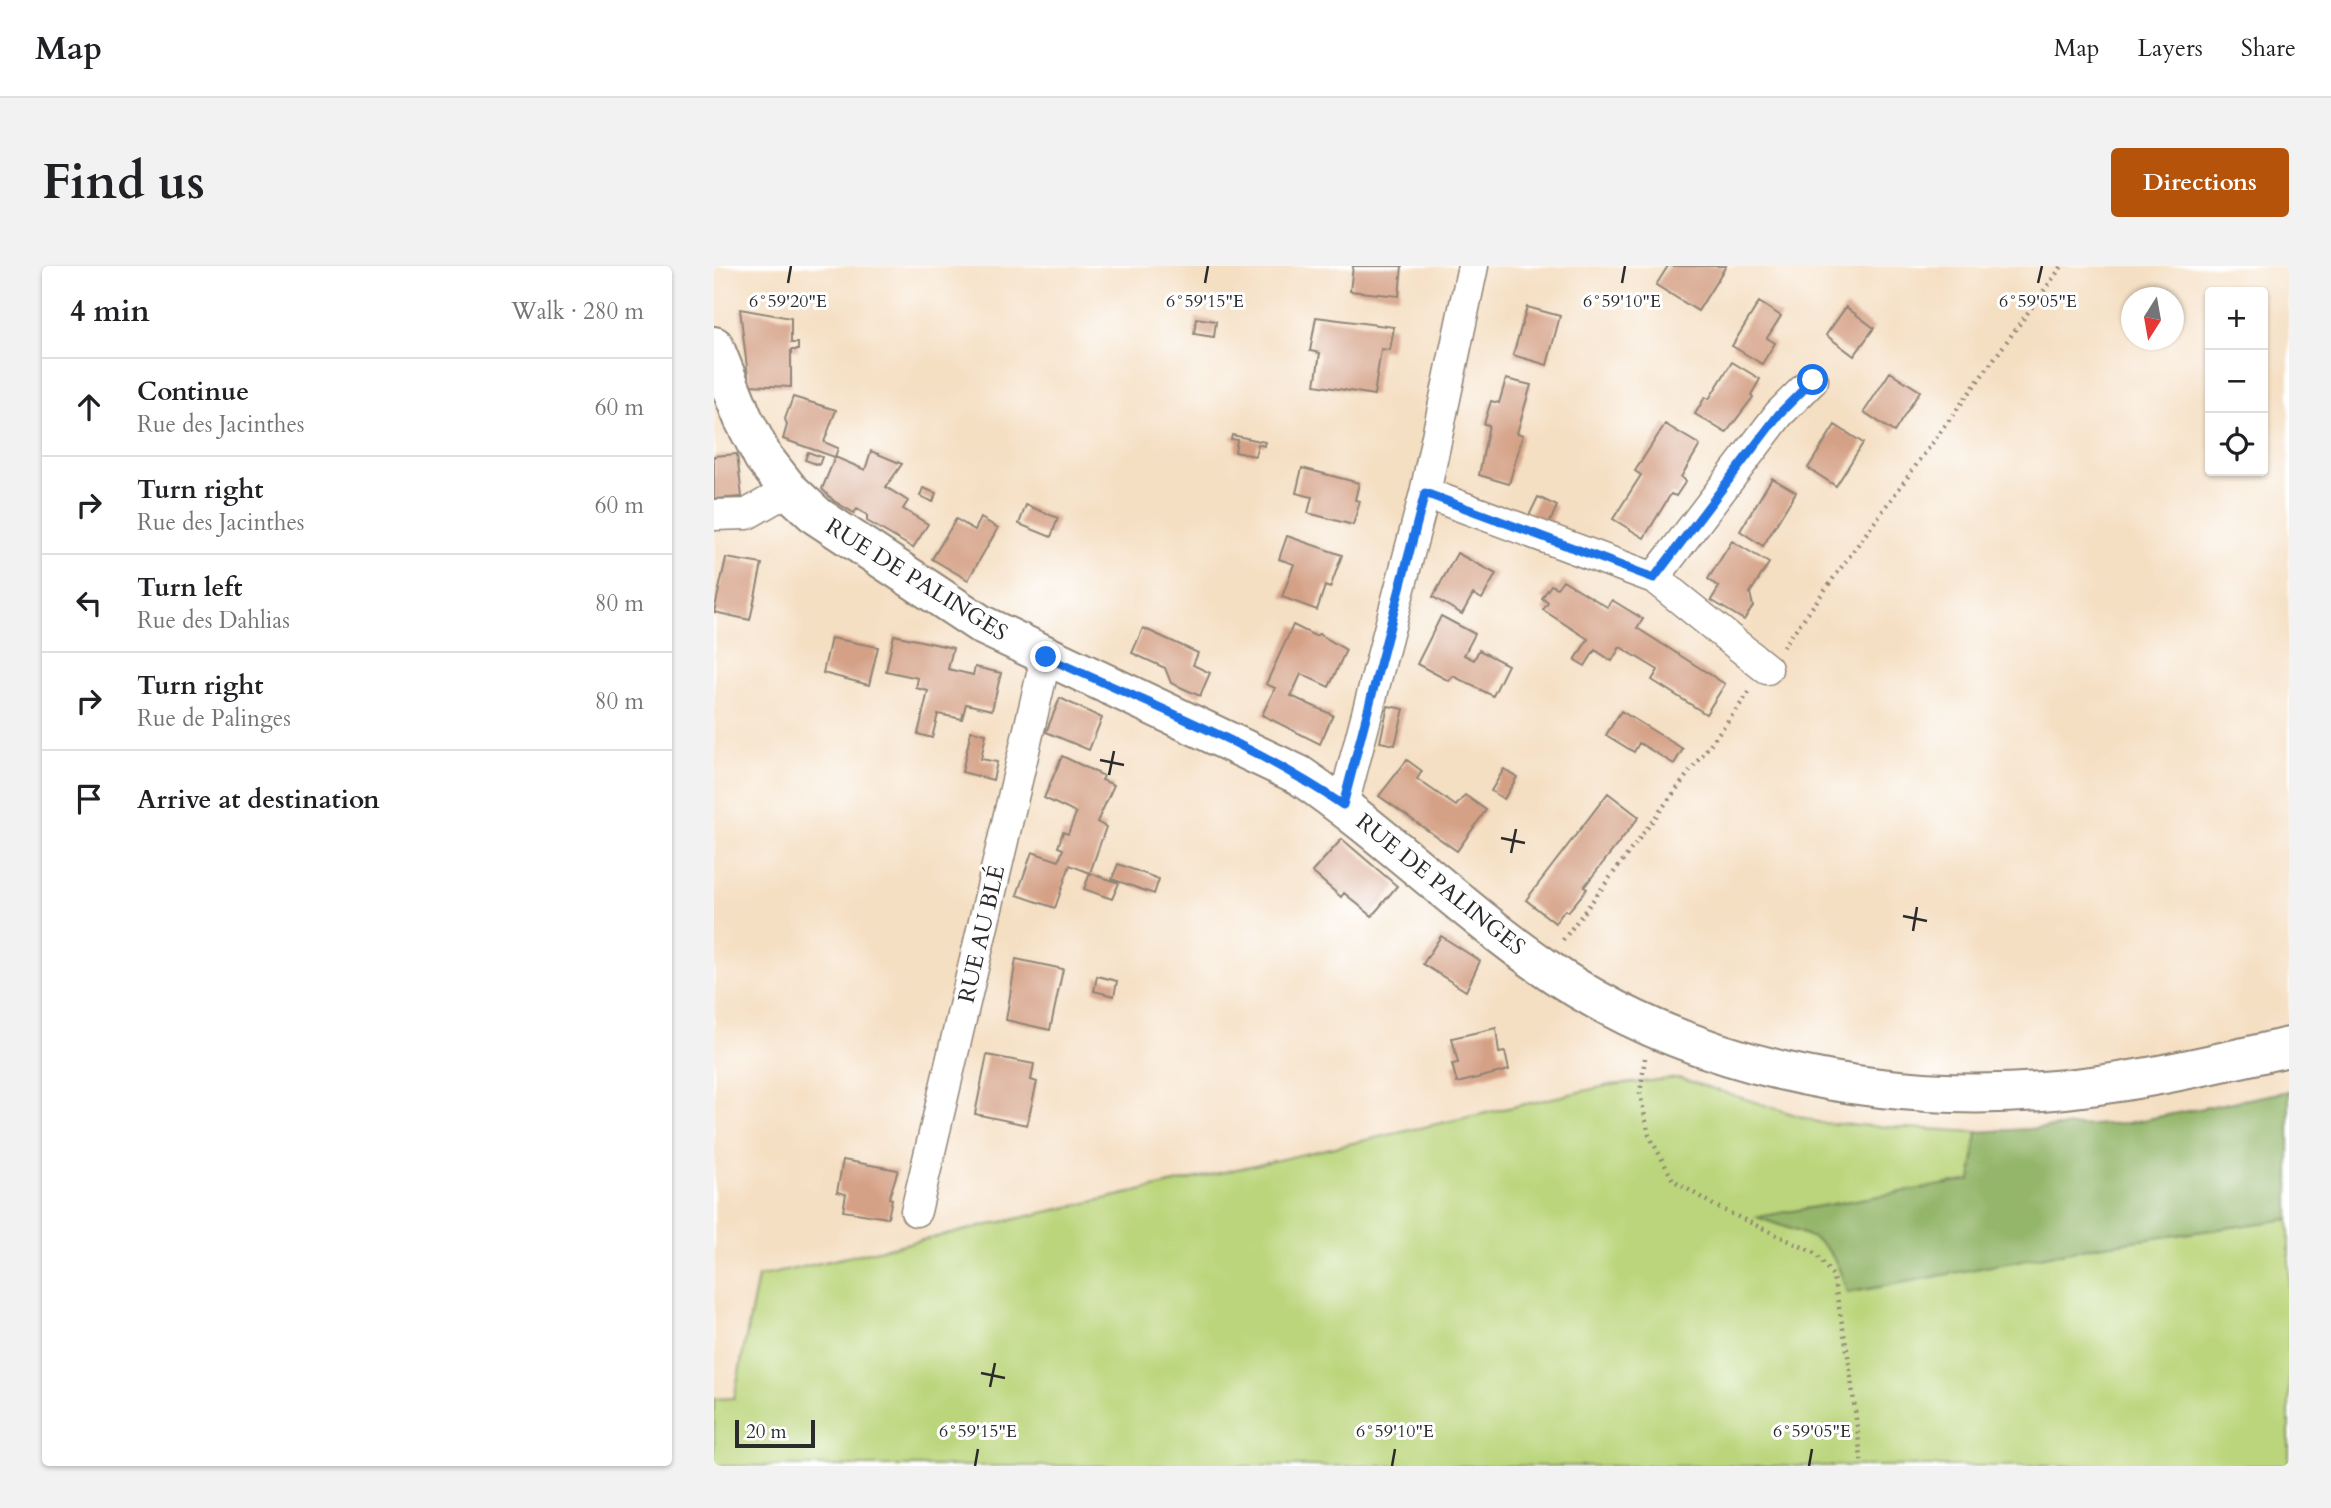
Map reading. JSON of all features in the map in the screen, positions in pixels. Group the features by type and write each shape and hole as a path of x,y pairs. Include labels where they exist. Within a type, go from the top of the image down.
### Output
{"main road":[{"name":"RUE DE PALINGES","path":"714,346 743,418 763,457 789,490 817,516 864,550 982,625 1300,775 1343,805 1543,966 1611,1008 1650,1026 1712,1050 1798,1073 1894,1088 1948,1092 2043,1091 2098,1085 2289,1047"}],"street":[{"path":"1343,805 1425,493 1473,266"},
{"path":"1654,578 1779,414 1813,380"},
{"path":"714,515 747,513 789,490"},
{"path":"1425,493 1654,578 1767,669"},
{"name":"RUE AU BLÉ","path":"916,1211 1046,657"}],"path":[{"path":"1543,966 1767,669 2062,266"},
{"path":"1650,1026 1640,1094 1649,1135 1673,1180 1715,1206 1815,1253 1833,1276 1848,1355 1862,1466"}],"green space":[{"path":"1679,1078 1821,1123 1977,1132 1972,1180 1759,1217 1824,1242 1840,1266 2098,1246 2289,1219 2289,1466 714,1466 714,1399 734,1398 758,1277 1610,1085"},
{"path":"2289,1091 2289,1219 2098,1246 1847,1293 1834,1258 1826,1248 1805,1234 1757,1217 1971,1180 1977,1132 2127,1123"}],"building":[{"path":"1353,266 1402,266 1399,296 1350,291"},
{"path":"1668,266 1726,266 1698,311 1656,285"},
{"path":"1759,302 1781,316 1767,338 1775,343 1762,364 1732,346"},
{"path":"1527,307 1560,316 1547,365 1513,355"},
{"path":"1846,307 1874,328 1854,356 1826,335"},
{"path":"740,309 791,318 791,343 798,343 798,350 791,350 791,387 749,385"},
{"path":"1316,317 1394,327 1390,350 1381,349 1374,395 1315,385 1320,353 1310,351"},
{"path":"1196,318 1216,321 1214,337 1194,334"},
{"path":"1732,362 1760,379 1751,395 1753,397 1726,433 1695,414 1705,397 1709,399"},
{"path":"1890,372 1920,391 1894,432 1864,412"},
{"path":"1506,379 1531,385 1517,433 1523,435 1509,484 1479,475 1489,425 1484,424 1491,401 1499,403"},
{"path":"793,397 836,410 824,442 838,448 835,457 783,439 787,425 785,419"},
{"path":"1665,424 1700,445 1681,477 1686,481 1676,496 1671,494 1644,538 1613,519 1641,475 1635,471"},
{"path":"1835,425 1863,443 1836,486 1808,468"},
{"path":"1232,435 1265,442 1264,446 1258,444 1255,456 1235,452 1237,440 1231,439"},
{"path":"871,451 902,464 886,487 908,501 903,509 928,524 913,548 867,521 867,515 857,509 854,513 834,501 822,489 835,457 865,470"},
{"path":"808,452 822,457 819,465 805,460"},
{"path":"737,454 742,497 714,499 714,456"},
{"path":"1302,468 1359,483 1355,500 1360,501 1353,525 1308,513 1312,497 1296,493"},
{"path":"1772,478 1796,492 1763,546 1740,531"},
{"path":"923,488 936,493 933,502 920,496"},
{"path":"1538,497 1557,506 1547,529 1527,520"},
{"path":"1026,505 1058,518 1051,537 1019,524"},
{"path":"981,518 998,528 968,580 932,559 956,519 975,530"},
{"path":"1287,536 1342,555 1330,588 1325,586 1317,610 1282,597 1294,564 1279,559"},
{"path":"1732,541 1769,563 1750,593 1753,606 1744,620 1711,600 1719,587 1708,579"},
{"path":"1457,553 1496,574 1482,599 1473,594 1462,614 1433,597"},
{"path":"726,558 762,564 750,620 714,612"},
{"path":"1563,580 1607,607 1612,600 1643,619 1637,628 1725,684 1706,714 1652,680 1658,670 1620,647 1612,661 1595,650 1585,666 1575,660 1588,639 1543,610 1548,603 1542,598 1551,585 1557,588"},
{"path":"1441,616 1475,634 1464,655 1474,660 1479,650 1508,665 1493,696 1453,676 1449,681 1417,664"},
{"path":"1293,625 1315,636 1319,634 1346,650 1329,687 1301,674 1291,696 1333,715 1320,744 1262,715 1275,688 1266,684"},
{"path":"1143,628 1198,653 1193,665 1210,673 1200,696 1171,683 1165,668 1132,653"},
{"path":"894,635 953,648 948,669 973,675 975,667 1001,673 992,710 966,704 962,719 938,714 932,738 918,734 928,691 916,688 918,678 886,671"},
{"path":"831,638 878,647 869,685 823,673"},
{"path":"1060,698 1102,718 1089,750 1046,732"},
{"path":"1388,706 1404,709 1395,745 1380,742"},
{"path":"1621,711 1683,749 1674,764 1639,743 1634,752 1606,735"},
{"path":"971,731 986,734 981,759 997,762 993,780 962,772"},
{"path":"1062,756 1104,776 1102,780 1114,785 1097,822 1106,827 1090,873 1070,865 1055,908 1017,895 1032,852 1059,861 1063,849 1058,847 1063,832 1068,834 1076,813 1044,798"},
{"path":"1407,760 1422,771 1417,779 1456,806 1465,795 1486,810 1457,851 1379,796"},
{"path":"1504,769 1517,777 1504,799 1491,791"},
{"path":"1608,793 1639,817 1584,887 1587,889 1555,923 1526,900"},
{"path":"1342,839 1397,886 1372,916 1344,893 1341,897 1312,872"},
{"path":"1118,864 1159,879 1154,894 1112,879"},
{"path":"1090,873 1119,883 1112,899 1084,889"},
{"path":"1441,936 1480,961 1466,991 1423,964"},
{"path":"1016,959 1063,969 1050,1030 1006,1020"},
{"path":"1097,976 1117,981 1114,996 1094,991"},
{"path":"1496,1028 1499,1053 1505,1052 1509,1070 1457,1083 1452,1064 1458,1063 1452,1038"},
{"path":"987,1055 1034,1064 1031,1080 1037,1082 1027,1125 975,1114"},
{"path":"843,1160 898,1170 889,1198 892,1199 888,1218 843,1211 846,1194 837,1192"}],"route":[{"path":"1046,657 1234,742 1300,775 1343,805 1425,493 1654,578 1779,414 1813,380"}]}
